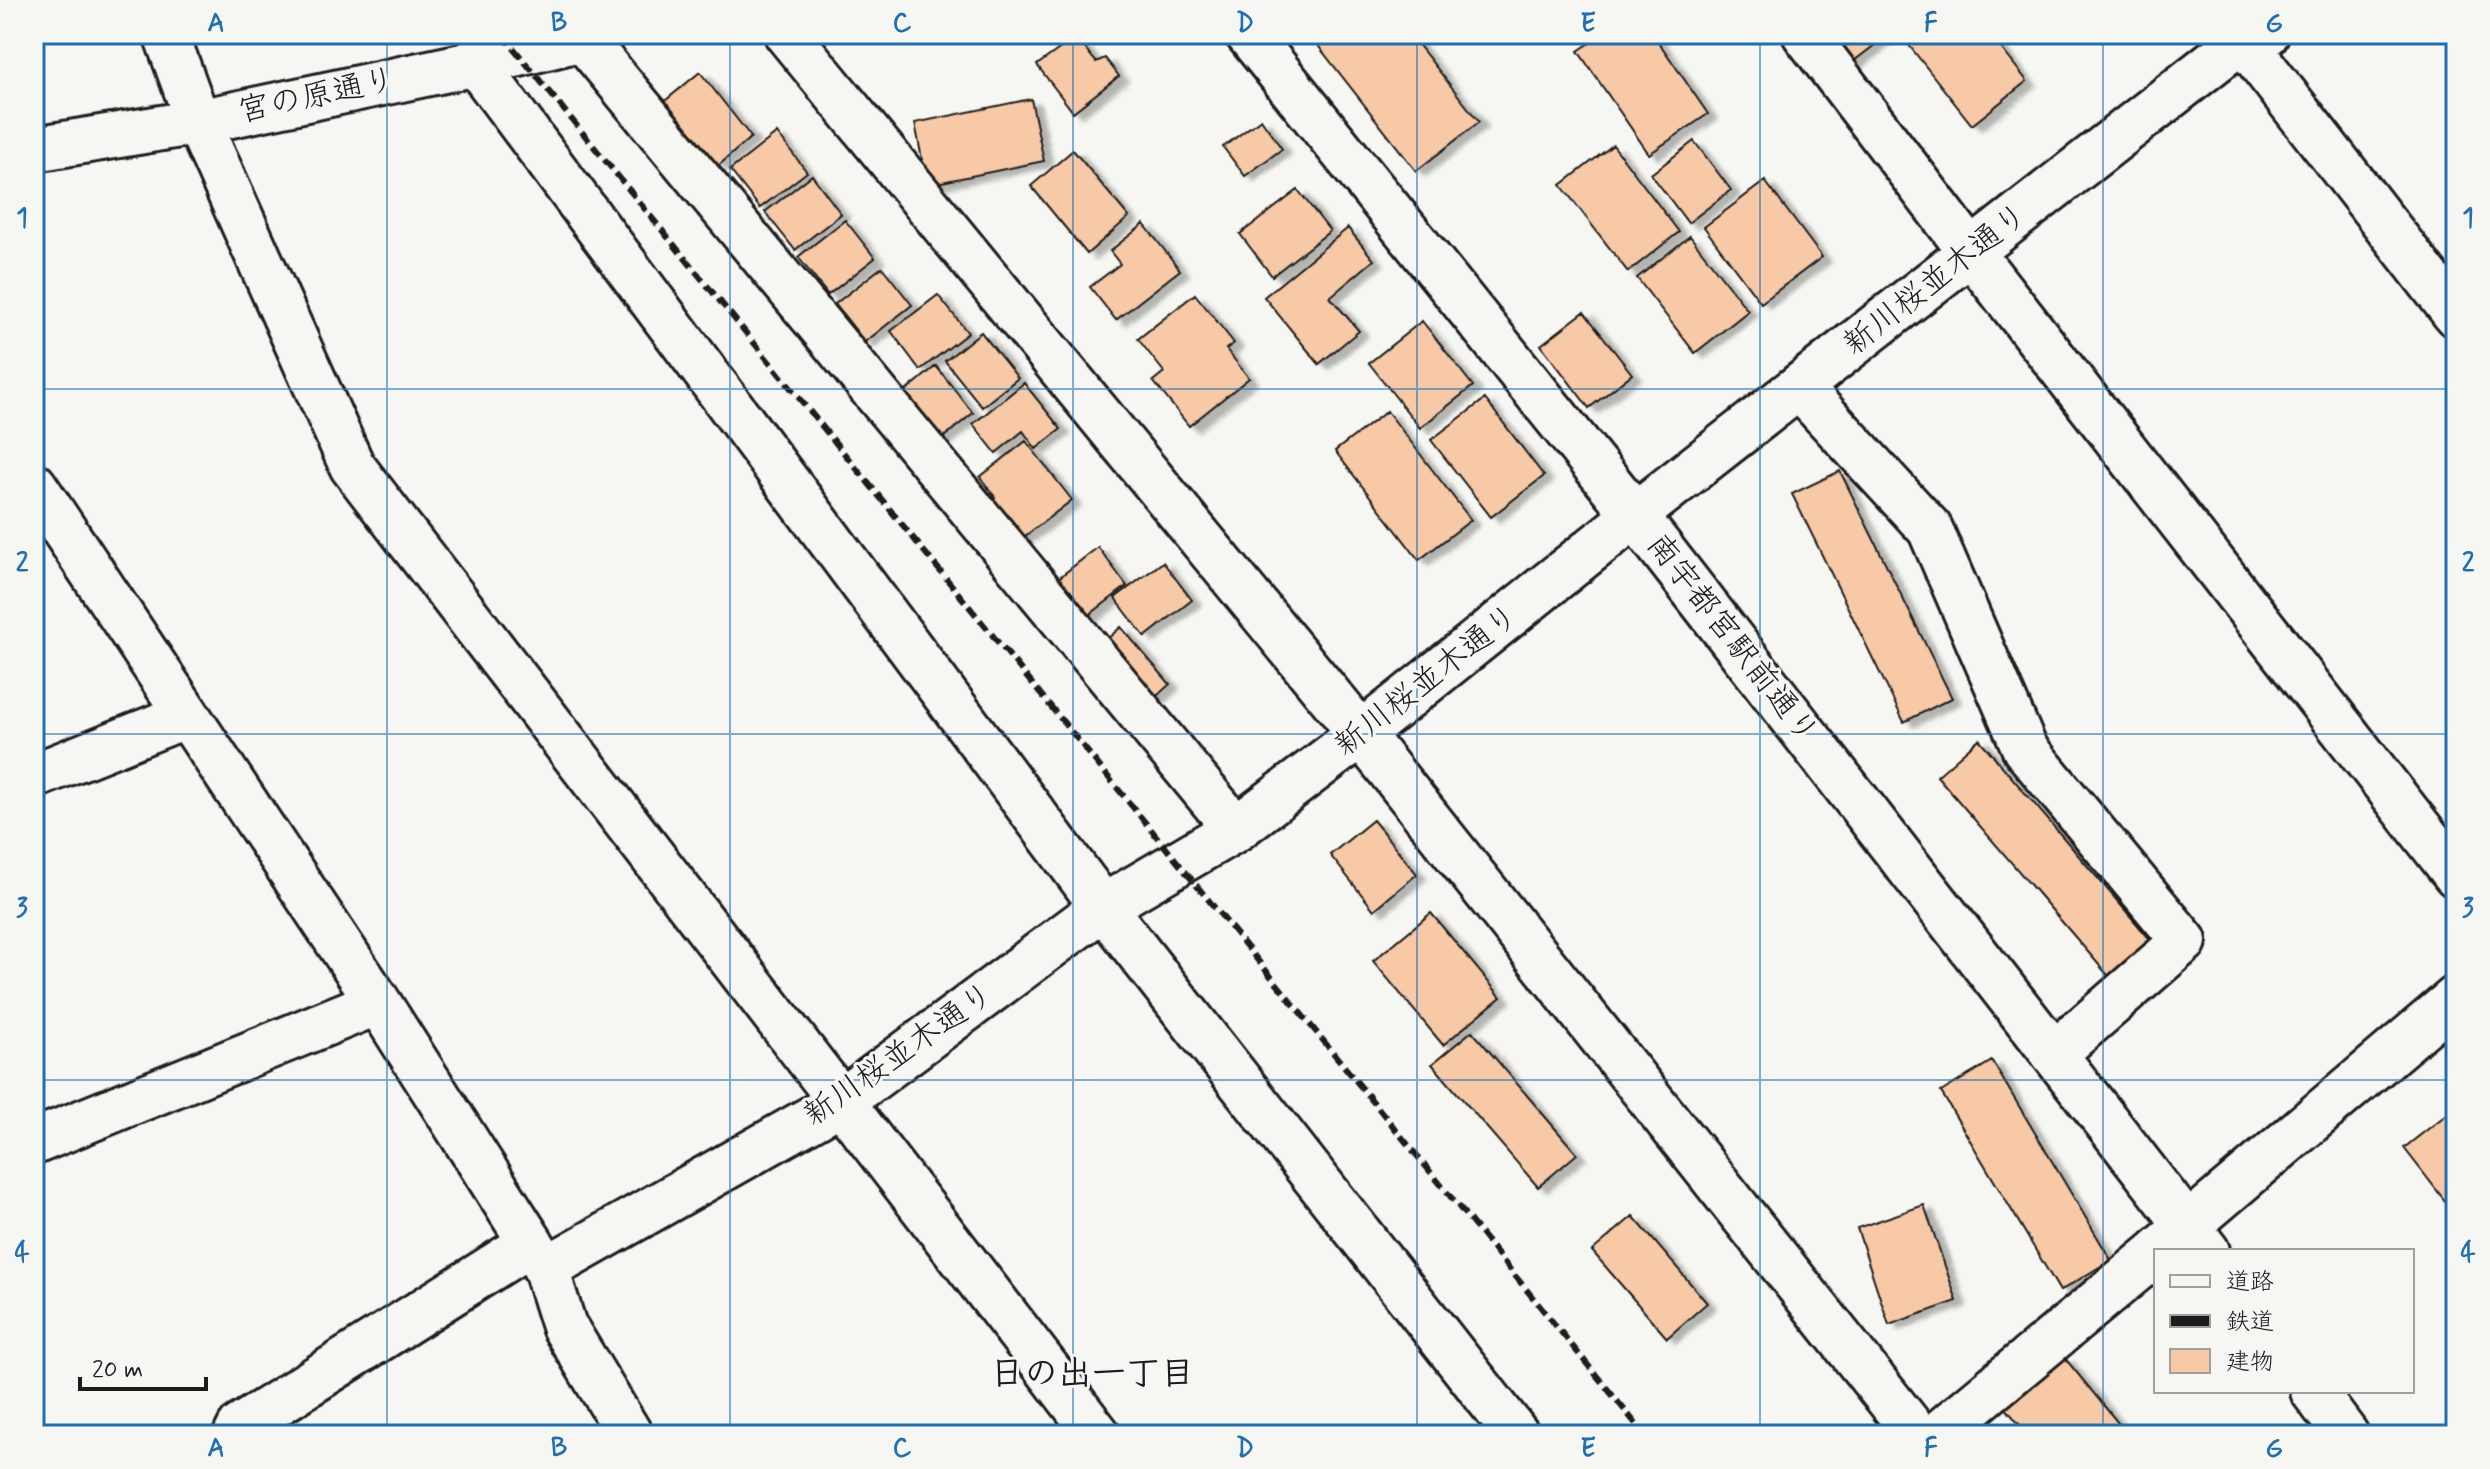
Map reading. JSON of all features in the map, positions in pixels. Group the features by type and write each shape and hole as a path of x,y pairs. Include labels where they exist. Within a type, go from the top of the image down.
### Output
{"street":[{"path":"166,34 198,122 352,466 1098,1435"},
{"path":"787,34 1361,734 1917,1435"},
{"name":"南宇都宮駅前通り","path":"1248,34 1635,515 2054,1054 2177,1245"},
{"path":"1805,34 2456,875"},
{"path":"586,35 1236,829"},
{"name":"宮の原通り","path":"34,149 198,122 474,61 519,54 586,35"},
{"path":"2249,36 2456,315"},
{"name":"新川桜並木通り","path":"236,1435 240,1427 539,1256 841,1102 1103,907 1236,829 2249,36"},
{"path":"474,61 1103,907 1517,1435"},
{"path":"1799,387 1930,529 2025,749 2184,941 2054,1054"},
{"path":"34,485 378,1002 539,1256 564,1326 630,1435"},
{"path":"34,776 187,715"},
{"path":"2177,1245 2456,998"},
{"path":"34,1142 378,1002"},
{"path":"1937,1435 2154,1263"},
{"path":"2314,1393 2346,1435"}],"building":[{"path":"1309,34 1410,34 1479,122 1416,171"},
{"path":"1603,34 1653,34 1708,114 1649,154 1578,51"},
{"path":"1827,34 1889,34 1850,64"},
{"path":"1921,34 1990,34 2027,81 1972,125 1908,44"},
{"path":"1076,37 1096,62 1105,58 1119,76 1073,112 1037,65"},
{"path":"700,72 751,137 718,166 665,101"},
{"path":"1031,99 1044,161 927,185 915,123"},
{"path":"1261,119 1282,149 1245,176 1223,147"},
{"path":"777,133 807,172 760,208 730,170"},
{"path":"1694,141 1731,190 1688,223 1651,174"},
{"path":"1613,145 1679,232 1628,272 1561,185"},
{"path":"1073,150 1129,217 1087,254 1031,186"},
{"path":"812,175 841,214 795,250 765,212"},
{"path":"1765,181 1822,257 1761,303 1704,227"},
{"path":"1298,190 1330,231 1272,276 1240,234"},
{"path":"845,220 875,258 828,295 798,257"},
{"path":"1144,224 1180,270 1116,320 1090,287 1120,264 1110,251"},
{"path":"1348,228 1374,260 1330,297 1359,331 1319,364 1264,297"},
{"path":"1690,236 1748,311 1695,353 1637,278"},
{"path":"882,267 912,305 865,342 835,304"},
{"path":"1195,294 1234,343 1226,349 1249,378 1189,426 1153,381 1164,372 1138,339"},
{"path":"938,295 968,333 920,370 891,331"},
{"path":"1584,312 1632,374 1589,408 1541,345"},
{"path":"1422,321 1473,386 1420,428 1369,363"},
{"path":"981,332 1018,378 982,407 945,361"},
{"path":"936,366 973,413 938,442 900,396"},
{"path":"1024,383 1061,429 1036,449 1023,431 996,453 973,424"},
{"path":"1485,399 1544,476 1491,517 1431,440"},
{"path":"1387,411 1471,520 1419,560 1335,451"},
{"path":"1026,441 1072,500 1012,546 982,507 995,497 980,477"},
{"path":"1840,471 1952,698 1904,722 1792,494"},
{"path":"1098,547 1127,586 1080,622 1051,584"},
{"path":"1163,562 1192,600 1145,637 1115,598"},
{"path":"1121,627 1170,684 1148,704 1099,646"},
{"path":"1979,739 2154,944 2112,980 1937,776"},
{"path":"1373,820 1417,874 1374,910 1330,855"},
{"path":"1431,913 1501,997 1443,1045 1373,961"},
{"path":"1472,1031 1577,1154 1538,1187 1432,1064"},
{"path":"1992,1061 2111,1260 2060,1291 1941,1092"},
{"path":"2456,1107 2456,1215 2404,1148"},
{"path":"1924,1205 1957,1301 1889,1325 1857,1228"},
{"path":"1633,1216 1707,1303 1667,1338 1592,1251"},
{"path":"2064,1357 2128,1435 2028,1435 2004,1406"}],"railway":[{"path":"502,34 1645,1435"}],"district":[{"name":"日の出一丁目","path":"1092,1374"}]}
